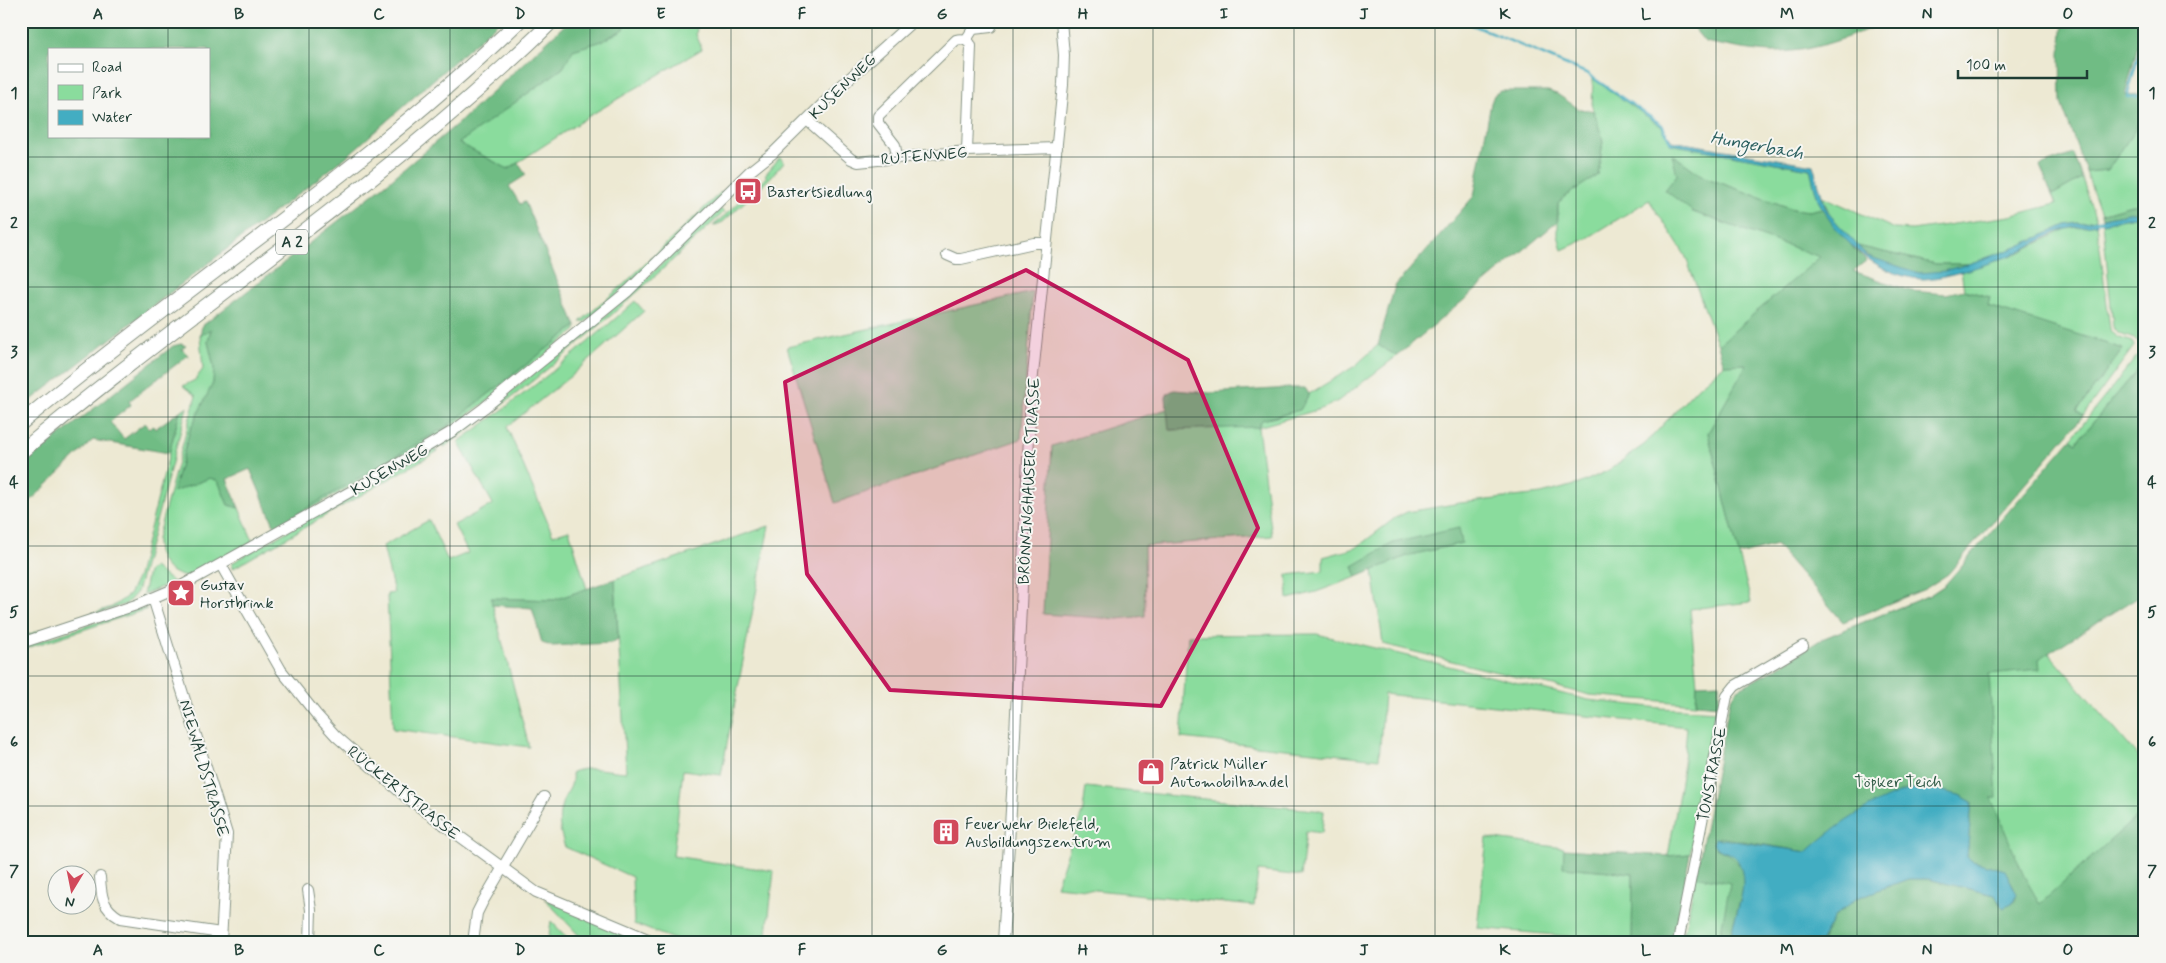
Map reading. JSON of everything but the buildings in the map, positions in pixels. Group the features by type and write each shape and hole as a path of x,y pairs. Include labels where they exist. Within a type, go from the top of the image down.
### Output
{"highway":[{"name":"A 2","path":"21,423 107,354 327,187 418,113 519,21"},
{"name":"A 2","path":"21,452 100,386 332,211 412,148 552,21"}],"street":[{"name":"KUSENWEG","path":"21,643 153,598 221,564 453,431 628,291 708,215 749,172 773,153 913,21"},
{"name":"BRÖNNINGHAUSER STRASSE","path":"1003,942 1014,777 1031,394 1064,70 1061,21"},
{"path":"966,40 973,29 991,26"},
{"path":"897,157 896,145 878,123 878,116 956,40 966,40"},
{"path":"966,40 971,46 967,151"},
{"name":"RUTENWEG","path":"807,120 854,161 967,151 1057,148"},
{"path":"947,254 961,259 1034,243 1045,243"},
{"name":"RÜCKERTSTRASSE","path":"221,564 281,670 336,736 407,798 502,870 536,892 655,942"},
{"name":"NIEWALDSTRASSE","path":"153,598 227,834 221,937"},
{"name":"TONSTRASSE","path":"1678,942 1727,696 1735,686 1803,646"},
{"path":"473,942 477,913 544,797"},
{"path":"100,877 104,903 108,910 120,918 221,937"},
{"path":"308,890 311,910 310,942"}],"highlighted area":[{"path":"1026,270 1188,360 1258,528 1161,706 890,690 807,574 785,382"}],"green space":[{"path":"21,21 500,21 346,157 21,408"},
{"path":"569,21 637,21 626,25 624,29 602,41 573,50 563,68 459,143 508,169 518,163 526,175 509,186 520,204 525,202 576,326 449,425 275,527 250,469 227,479 239,508 228,505 218,481 210,478 173,492 190,430 213,383 214,367 208,342 211,329 200,336 202,326 386,184 463,119"},
{"path":"637,21 698,21 696,34 702,49 589,116 508,169 458,143 563,68 572,50 602,41 626,25"},
{"path":"701,21 780,21 710,26"},
{"path":"1688,21 1887,21 1830,43 1801,50 1771,52 1705,42"},
{"path":"2063,21 2144,21 2125,95 2145,94 2145,115 2108,170 2086,172 2061,103 2060,54"},
{"path":"1593,79 1662,127 1671,144 1810,169 1823,208 1809,211 1793,209 1704,177 1673,155 1677,175 1693,212 1821,257 1718,345 1685,255 1649,200 1586,239 1562,250 1558,235 1558,204 1564,197 1598,174 1603,141 1592,107"},
{"path":"1500,91 1548,91 1557,94 1579,109 1594,111 1603,141 1598,175 1564,197 1558,204 1557,222 1397,356 1378,345 1395,286 1474,196 1491,103 1494,95"},
{"path":"2145,115 2145,201 2101,214 2086,172 2107,170"},
{"path":"1672,154 1704,177 1793,209 1809,211 1823,208 1854,249 1867,260 1853,271 1911,291 1946,294 1964,290 1990,297 1988,306 2123,349 2077,411 2083,416 1948,574 1925,589 1843,622 1776,545 1739,555 1708,433 1747,364 1724,365 1718,345 1820,257 1693,212 1665,190 1677,175"},
{"path":"2073,154 2082,178 2052,195 2040,166"},
{"path":"780,157 784,162 770,178 723,222 713,226 767,177 765,175"},
{"path":"2082,178 2096,220 2066,225 2015,248 1968,264 1936,264 1857,246 1830,215 1822,196 1895,229 1912,230 2010,216 2056,204 2052,195"},
{"path":"721,192 723,195 626,287 585,322 580,322 623,285"},
{"path":"2145,201 2145,210 2102,218 2101,214"},
{"path":"721,209 724,212 588,335 518,393 444,447 443,444 578,339 627,297"},
{"path":"2145,215 2145,341 2140,343 2137,340 2122,335 2113,327 2103,223"},
{"path":"2097,224 2110,329 2117,337 2132,342 2134,346 2083,416 2077,411 2123,349 1987,306 1990,297 1964,290 1961,270 2016,254 2066,229"},
{"path":"1857,246 1936,264 1968,264 1936,273 1911,272 1872,258"},
{"path":"1033,292 1021,439 835,503 787,347"},
{"path":"635,301 644,311 572,375 507,427 553,535 569,530 587,589 554,600 491,598 529,747 393,729 387,594 394,593 383,546 429,520 448,561 468,553 454,525 493,504 458,442 548,374"},
{"path":"576,326 576,330 486,402 430,441 275,527 449,425"},
{"path":"211,328 208,342 214,367 213,383 190,430 173,492 210,478 218,480 228,505 239,508 252,539 251,543 187,577 174,573 164,564 158,553 157,539 196,396 183,386 195,380 203,369 200,336"},
{"path":"181,344 186,346 182,349 190,357 187,356 129,401 131,405 110,422 124,439 145,423 150,428 153,426 155,429 180,411 169,453 93,440 21,510 21,466 173,346"},
{"path":"1378,345 1397,356 1338,401 1324,408 1258,427 1272,536 1144,546 1145,616 1118,619 1043,614 1052,446 1167,409 1170,430 1259,423 1262,420 1295,410 1301,406 1309,394 1355,366"},
{"path":"2145,346 2145,361 2076,443 2071,439"},
{"name":"Töpker Teich","path":"2145,361 2145,592 2039,659 2040,669 1989,674 1997,798 1991,798 2024,876 2040,904 2136,817 2145,828 2145,942 1821,942 1834,917 1857,898 1908,879 1928,879 1995,895 2000,905 2012,904 2016,899 2014,887 2004,870 1972,861 1967,857 1972,802 1959,795 1926,787 1906,789 1853,817 1807,852 1719,837 1715,848 1730,856 1739,865 1743,876 1743,888 1730,942 1719,942 1730,883 1696,876 1730,700 1738,689 1772,671 1822,639 1930,595 1945,585 2071,439 2076,443"},
{"path":"1748,364 1708,433 1751,602 1690,609 1697,684 1696,704 1590,695 1383,644 1373,570 1407,556 1461,543 1458,529 1353,566 1357,577 1316,592 1288,599 1287,575 1323,571 1323,557 1356,548 1395,518 1407,512 1460,503 1541,494 1579,484 1609,470 1645,444 1698,387 1724,365"},
{"path":"1305,388 1309,394 1300,410 1262,420 1258,427 1169,430 1166,397 1168,393 1174,390 1210,393"},
{"path":"187,407 137,592 126,604 21,639 21,637 112,607 129,595 138,576 180,411"},
{"path":"431,449 438,451 232,569 232,563"},
{"path":"769,526 721,775 683,770 673,856 774,871 766,942 681,942 634,924 632,877 565,847 560,826 560,810 571,786 572,772 592,769 626,772 615,579"},
{"path":"1459,528 1462,543 1407,556 1357,577 1353,566 1393,543"},
{"path":"154,567 173,582 143,595 148,572"},
{"path":"615,579 618,639 611,643 552,646 542,643 532,608 492,605 491,598 554,600"},
{"name":"Töpker Teich","path":"1945,585 2038,659 2048,652 2145,764 2145,942 1682,942 1706,828 1758,678 1822,639 1930,595"},
{"path":"141,608 147,609 21,650 21,647"},
{"path":"1317,634 1588,700 1660,708 1719,711 1705,793 1690,854 1668,856 1683,770 1687,727 1384,694 1379,759 1181,738 1188,635"},
{"path":"1719,683 1719,706 1696,704 1697,684"},
{"path":"1086,787 1324,811 1322,833 1306,831 1301,876 1258,871 1254,906 1056,886 1083,810"},
{"path":"1487,838 1564,848 1564,867 1633,873 1632,942 1477,928"},
{"path":"1564,849 1668,856 1690,854 1673,942 1632,942 1633,873 1563,867"},
{"path":"545,899 637,940 637,942 585,942"},
{"path":"551,921 570,941 571,942 548,942"}],"water":[{"path":"1669,135 1672,141 1813,165 1825,206 1830,215 1867,256 1919,273 1945,271 1968,264 2015,248 2066,225 2096,220 2097,224 2061,231 2007,257 1955,274 1930,279 1905,276 1889,271 1875,263 1848,242 1836,229 1819,202 1810,169 1670,144"},
{"path":"2145,210 2145,215 2103,223 2102,218"},
{"path":"1926,787 1959,795 1972,802 1967,857 1972,861 2005,870 2017,894 2012,904 2003,908 1995,895 1928,879 1908,879 1857,898 1834,917 1820,942 1730,942 1742,892 1742,871 1736,858 1713,844 1715,838 1807,852 1832,831 1879,802 1911,789"}],"waterway":[{"name":"Hungerbach","path":"1455,21 1468,23 1586,73 1662,125 1671,143"},
{"path":"2145,30 2127,97 2145,96"},
{"name":"Hungerbach","path":"2093,222 2105,220"}],"place":[{"name":"Bastertsiedlung","path":"748,191"},
{"name":"Gustav Horstbrink","path":"181,593"},
{"name":"Patrick Müller Automobilhandel","path":"1151,772"},
{"name":"Feuerwehr Bielefeld, Ausbildungszentrum","path":"946,832"}]}
